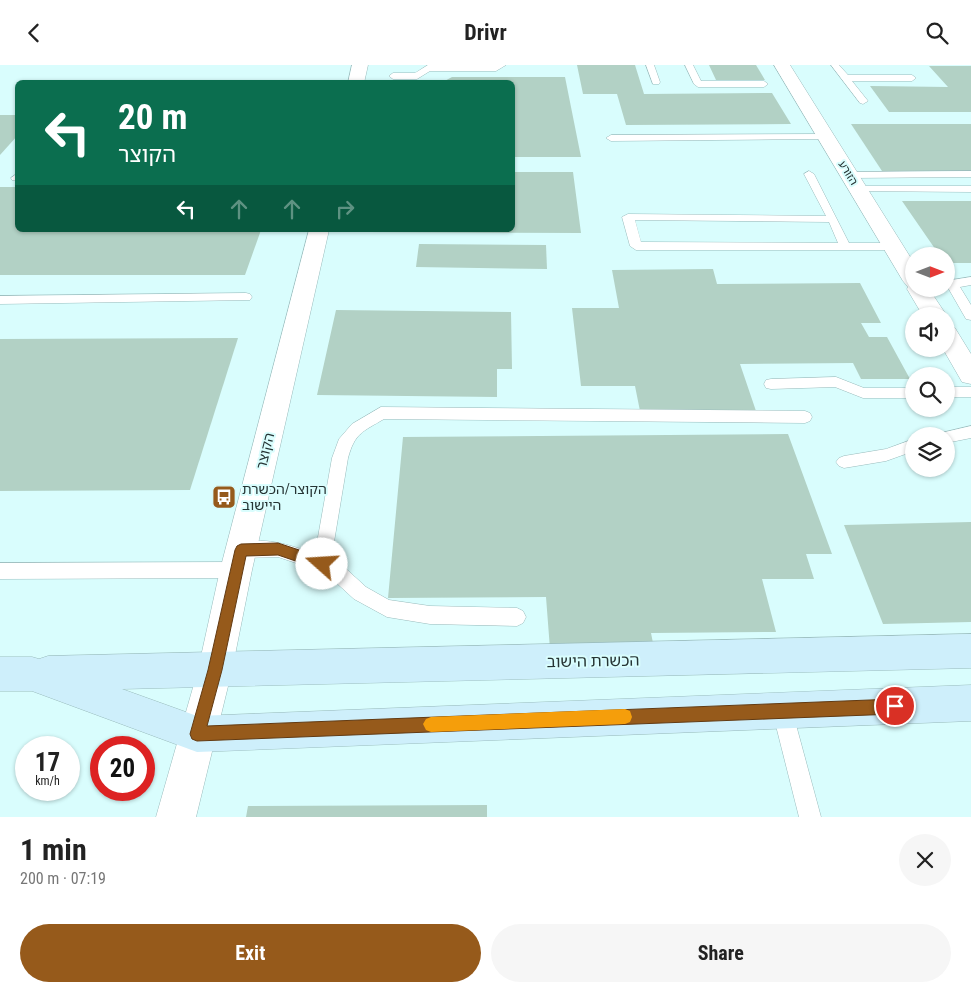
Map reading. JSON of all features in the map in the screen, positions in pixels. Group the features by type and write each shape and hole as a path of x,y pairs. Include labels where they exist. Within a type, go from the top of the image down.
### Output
{"street":[{"path":"357,80 360,65"},
{"name":"הזורע","path":"782,65 905,266"},
{"name":"הקוצר","path":"176,817 215,670 239,560 319,232"},
{"path":"955,349 971,375"},
{"name":"הכשרת הישוב","path":"16,674 971,651"},
{"path":"16,674 197,734 971,703"}],"lane":[{"path":"393,76 417,76 428,68 496,68 502,65"},
{"path":"650,65 656,82"},
{"path":"689,65 698,84 764,84"},
{"path":"835,65 862,101"},
{"path":"845,78 912,78"},
{"path":"611,138 826,137"},
{"path":"809,174 845,247"},
{"path":"854,182 971,175"},
{"path":"854,182 971,189"},
{"path":"832,219 628,217 636,246 893,247"},
{"path":"971,281 956,283 953,286 971,316"},
{"path":"0,300 246,297"},
{"path":"771,384 836,382 863,393 905,393"},
{"path":"955,392 971,392"},
{"path":"322,564 340,458 346,439 357,427 381,413 805,417"},
{"path":"955,435 971,432"},
{"path":"844,462 886,455 905,448"},
{"path":"0,571 239,560 278,549 322,564 337,572 360,593 386,608 430,615 517,617"},
{"path":"782,710 810,817"}],"building":[{"path":"577,65 635,65 644,94 772,93 791,124 626,125 617,94 583,94"},
{"path":"709,65 756,65 765,80 716,80"},
{"path":"929,66 971,66 971,112 889,112 870,86 948,87"},
{"path":"452,77 565,77 581,157 515,157 515,80 446,80"},
{"path":"0,115 15,115 15,138 0,155"},
{"path":"851,124 971,124 971,171 882,171"},
{"path":"515,172 573,172 581,233 368,232 515,232"},
{"path":"0,187 15,187 15,232 260,232 245,275 0,275"},
{"path":"902,201 971,201 971,263 955,263 955,247 934,247"},
{"path":"419,244 546,245 547,269 416,267"},
{"path":"713,269 717,284 860,283 881,323 861,323 869,337 887,337 905,370 905,379 861,379 853,363 740,364 756,411 640,411 635,386 581,386 572,308 619,308 612,270"},
{"path":"336,310 511,312 512,369 497,369 497,397 317,395"},
{"path":"238,338 190,490 0,491 0,339"},
{"path":"788,434 832,554 806,554 814,579 762,579 776,632 651,633 654,648 550,649 546,597 388,598 403,437"},
{"path":"971,522 971,622 883,624 844,525"},
{"path":"487,805 487,817 246,817 248,806"}],"slow traffic":[{"path":"431,724 625,717"}],"place":[{"name":"הקוצר/הכשרת היישוב","path":"224,497"}],"route":[{"path":"322,564 278,549 241,550 215,670 197,734 895,706"}]}
